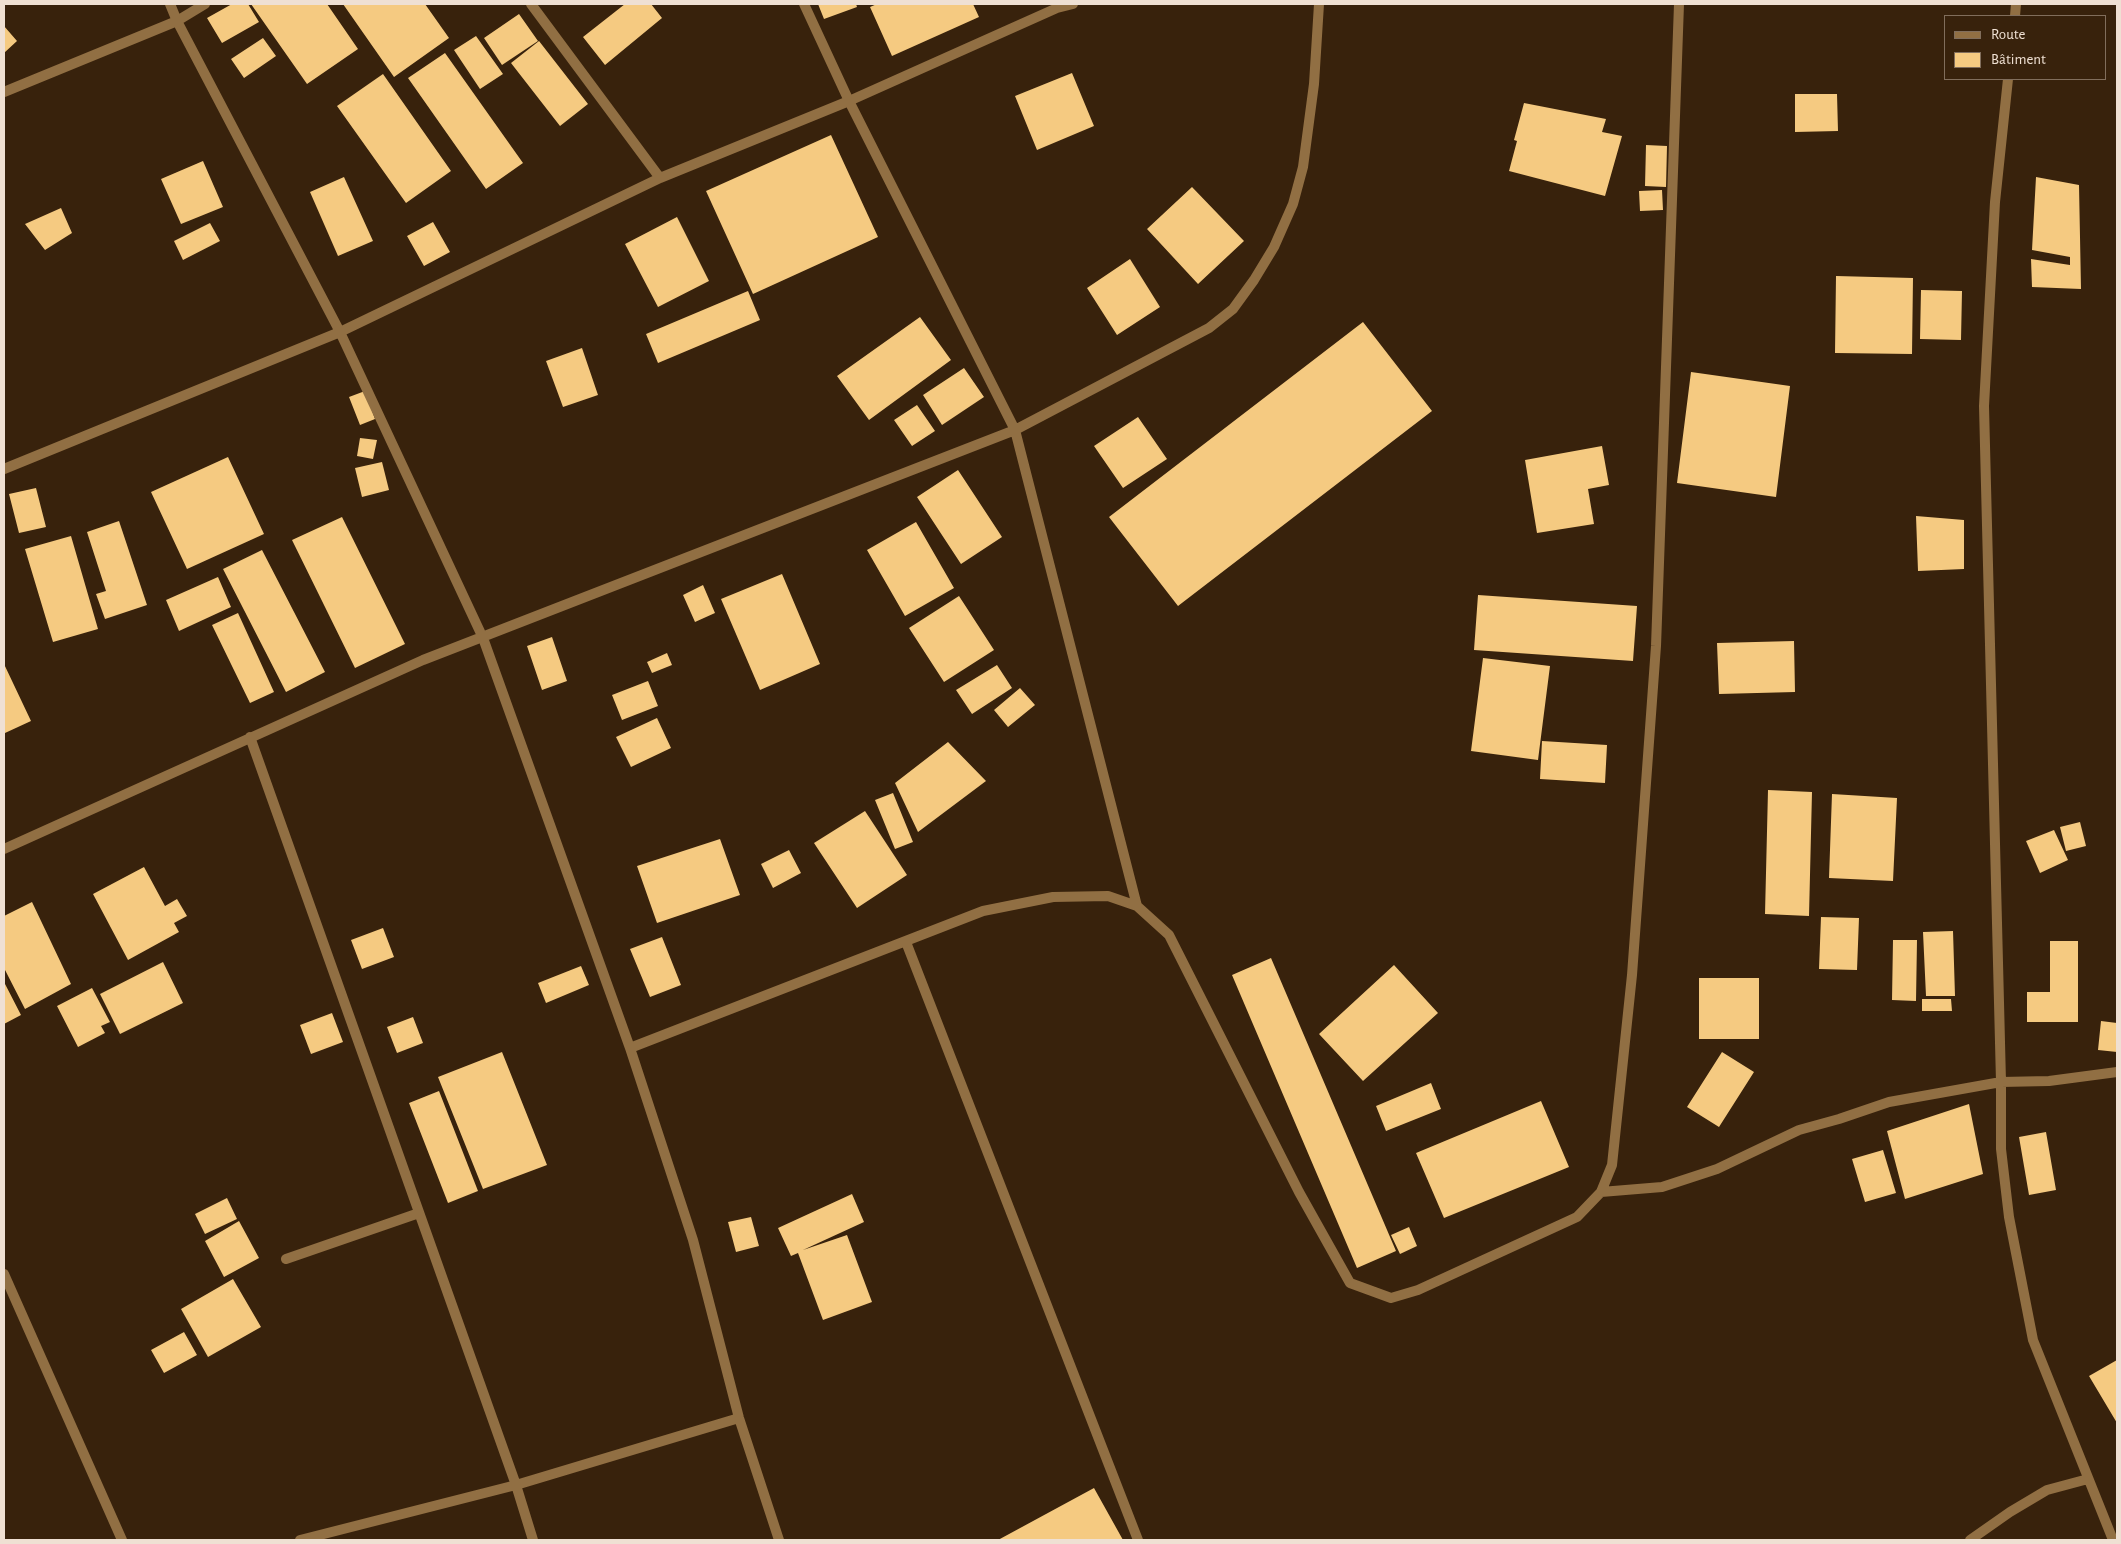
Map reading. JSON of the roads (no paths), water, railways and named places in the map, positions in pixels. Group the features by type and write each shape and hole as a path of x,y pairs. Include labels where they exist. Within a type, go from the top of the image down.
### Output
{"street":[{"path":"170,4 177,21 340,332 483,638 630,1048 693,1240 739,1418 779,1540"},
{"path":"4,92 177,21 206,4"},
{"path":"531,4 660,178"},
{"path":"804,4 849,102 1015,430 1137,906"},
{"path":"4,469 340,332 660,178 849,102 1057,6 1073,4"},
{"path":"4,848 423,660 1015,430 1209,328 1233,309 1249,287 1274,247 1293,204 1303,167 1314,84 1319,4"},
{"path":"630,1048 983,911 1053,897 1108,896 1137,906 1169,935 1299,1192 1350,1283 1391,1298 1418,1290 1577,1217 1601,1192 1612,1165 1632,975 1656,646 1679,4"},
{"path":"2008,80 1995,202 1984,406 2002,1082 2001,1149 2009,1216 2033,1340 2113,1540"},
{"path":"250,737 516,1485 533,1540"},
{"path":"906,942 1138,1540"},
{"path":"1601,1192 1662,1187 1717,1169 1799,1130 1889,1102 2002,1082 2049,1081 2117,1072"},
{"path":"286,1259 419,1213"},
{"path":"4,1274 122,1540"},
{"path":"300,1540 516,1485 739,1418"},
{"path":"1970,1540 2010,1512 2047,1490 2088,1479"}]}
